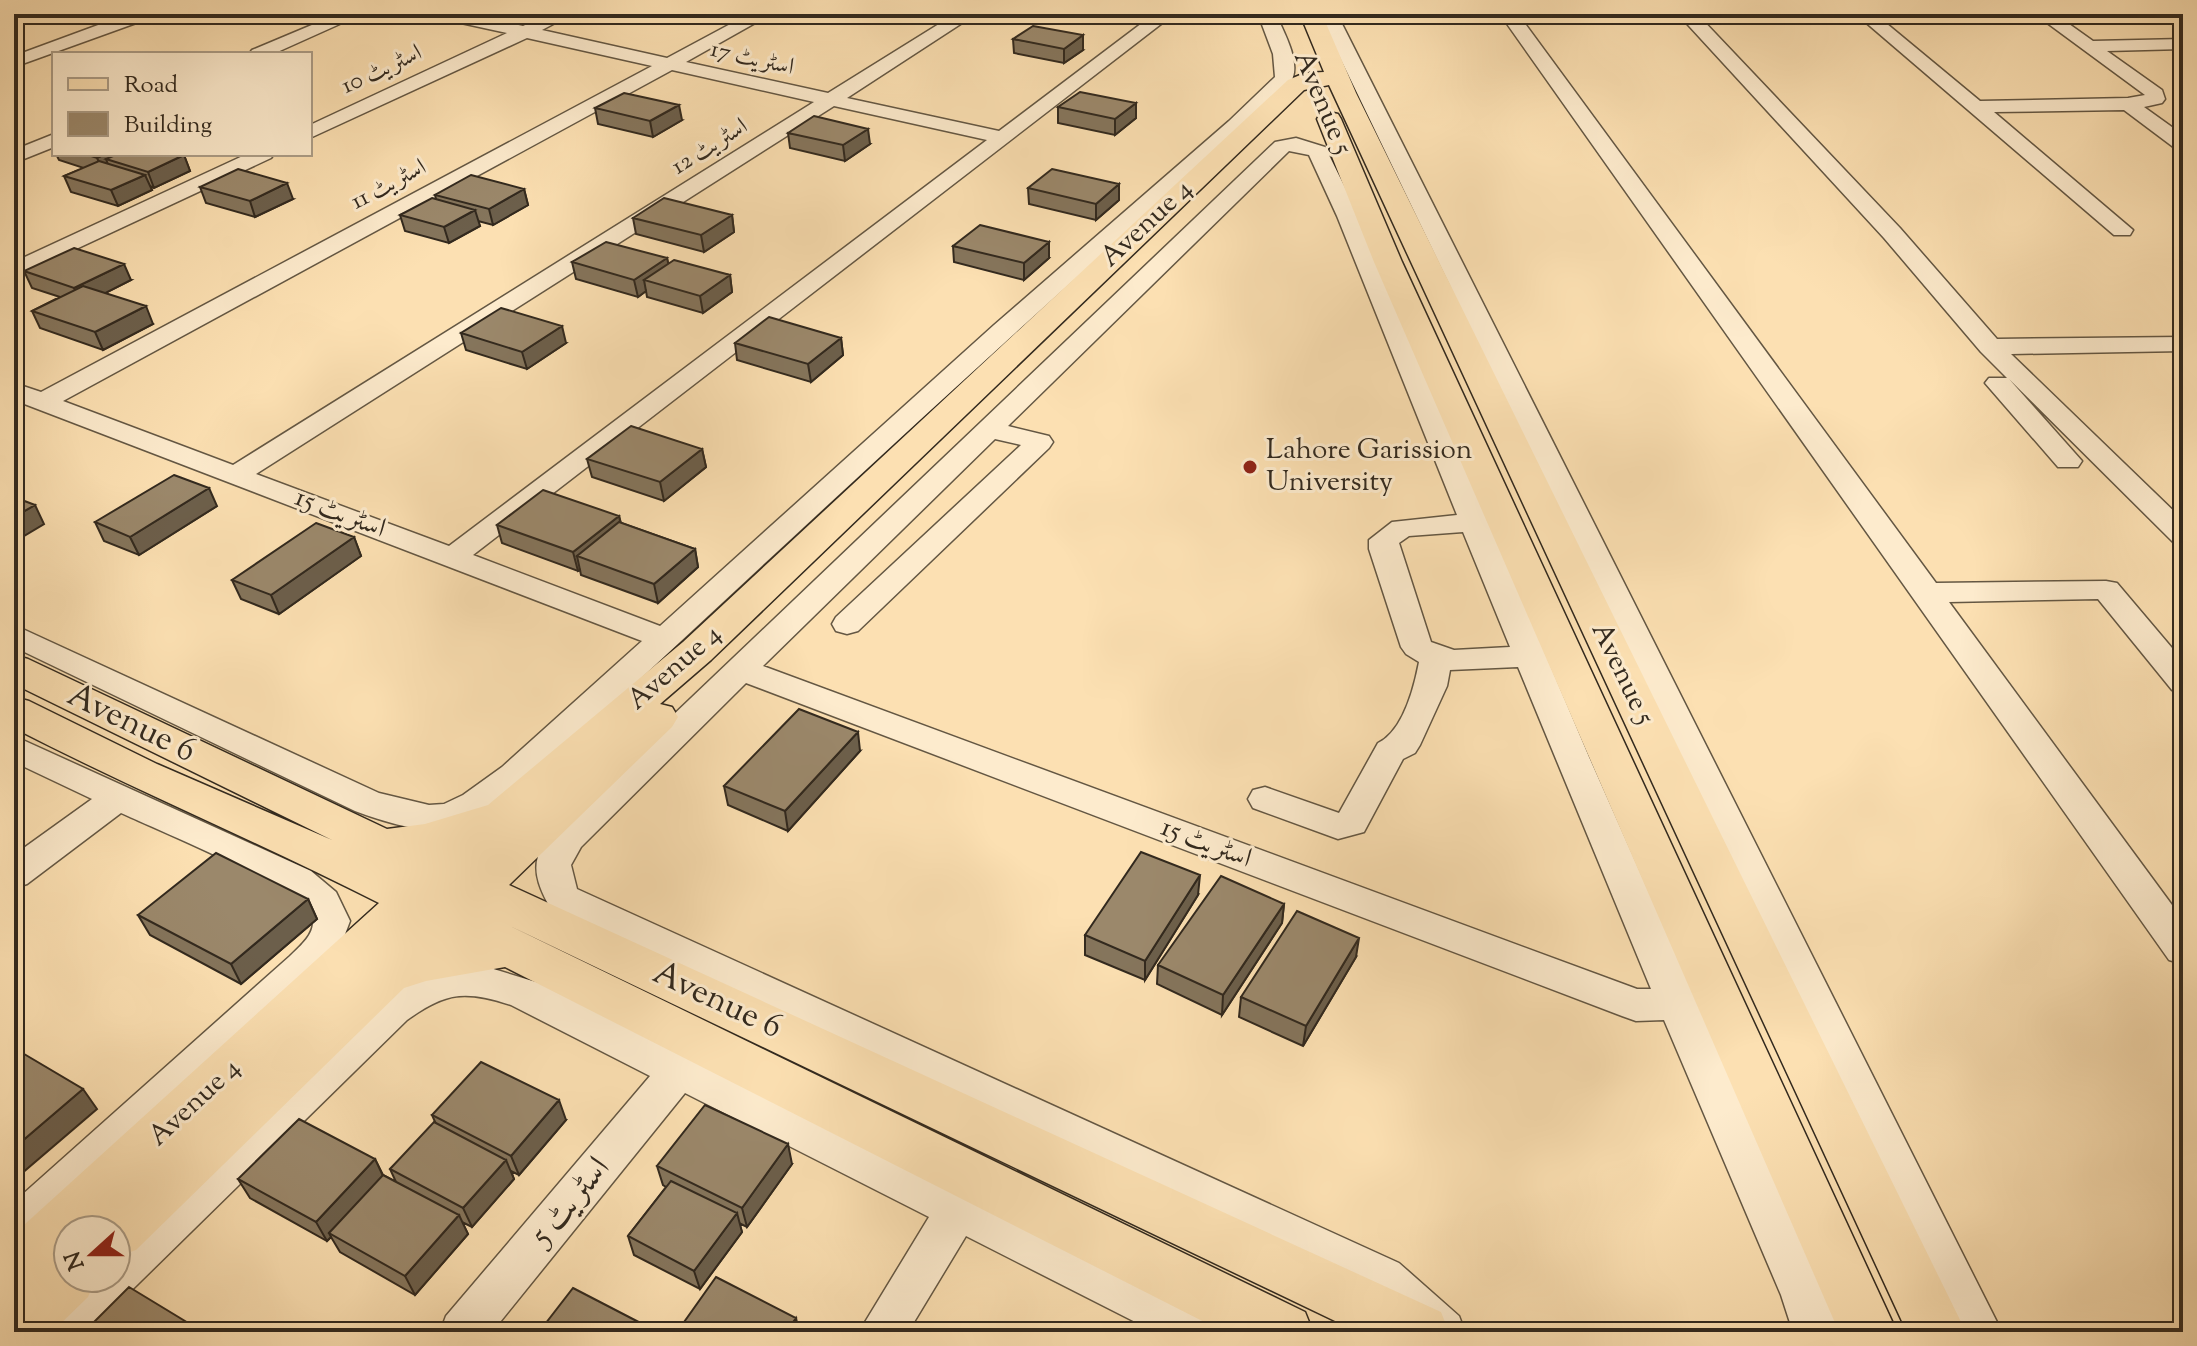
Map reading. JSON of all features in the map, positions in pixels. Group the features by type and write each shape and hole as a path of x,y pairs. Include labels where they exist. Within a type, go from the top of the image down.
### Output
{"main road":[{"name":"Avenue 5","path":"1285,14 1328,86 1937,1332"},
{"name":"Avenue 5","path":"1311,14 1328,86 1388,262 1868,1332"},
{"name":"Avenue 4","path":"14,1271 367,967 1306,99 1328,86"},
{"name":"Avenue 6","path":"14,668 344,847 552,947 1284,1332"},
{"name":"Avenue 6","path":"14,711 142,775 344,847"},
{"path":"539,808 524,863 534,906 552,947 367,967 358,926 358,896 344,847 453,833 539,808"},
{"name":"Avenue 6","path":"552,947 1020,1147 1420,1332"},
{"name":"Avenue 4","path":"132,1218 353,1024 367,967"},
{"path":"14,1329 52,1293"}],"street":[{"path":"14,62 144,14"},
{"path":"263,52 353,14"},
{"name":"اسٹریٹ 17","path":"444,14 1003,138"},
{"name":"اسٹریٹ 10","path":"312,131 563,14"},
{"name":"اسٹریٹ 11","path":"42,402 762,14"},
{"name":"اسٹریٹ 12","path":"235,475 967,14"},
{"path":"453,557 1165,14"},
{"path":"539,808 665,639 1003,330 1236,125 1284,78 1286,69 1267,14"},
{"path":"1328,14 1979,1332"},
{"path":"1509,14 2183,949"},
{"path":"1687,14 1892,233 1990,347 2183,536"},
{"path":"1865,14 2122,230"},
{"path":"1976,107 2151,101 2155,94 2044,14"},
{"path":"2090,46 2183,44"},
{"path":"2128,104 2183,145"},
{"path":"14,157 52,141"},
{"path":"539,808 740,669 1282,146 1305,145 1318,151 1348,216 1472,523 1810,1314 1850,1290"},
{"path":"14,271 260,156"},
{"path":"1892,233 1874,246 2068,461"},
{"path":"1990,347 2183,344"},
{"name":"اسٹریٹ 15","path":"14,391 665,639"},
{"path":"847,624 1040,442 989,429"},
{"path":"1472,523 1402,528 1384,540 1384,549 1417,647 1436,659 1528,656"},
{"path":"1927,593 2106,590 2183,682"},
{"path":"14,635 344,847"},
{"path":"1265,799 1338,826 1351,823 1390,751 1403,745 1431,686 1436,659"},
{"name":"اسٹریٹ 15","path":"740,669 1636,1005 1676,1004"},
{"path":"14,748 117,798 344,847"},
{"path":"14,874 117,798"},
{"path":"539,808 561,844 553,859 551,873 553,884 564,899 552,947"},
{"path":"14,1230 320,951 331,932 333,919 320,896 344,847"},
{"path":"552,947 678,1072 1203,1332"},
{"path":"132,1257 353,1024 440,982 475,978 552,947 1383,1278 1442,1332"},
{"name":"اسٹریٹ 5","path":"463,1332 678,1072"},
{"path":"882,1332 957,1211"},
{"path":"56,1332 95,1294"}],"building":[{"path":"1033,26 1083,35 1064,49 1013,39"},
{"path":"1080,92 1136,103 1115,119 1058,107"},
{"path":"624,93 679,105 650,121 595,108"},
{"path":"814,116 868,129 843,145 788,133"},
{"path":"113,156 182,156 148,172 106,159"},
{"path":"99,161 145,175 111,190 64,176"},
{"path":"238,169 287,183 250,201 200,187"},
{"path":"1052,169 1119,184 1096,204 1028,188"},
{"path":"471,175 524,189 489,209 435,195"},
{"path":"432,198 475,210 444,227 400,215"},
{"path":"664,198 732,215 701,235 633,218"},
{"path":"980,225 1049,242 1024,263 953,246"},
{"path":"606,242 667,258 634,280 572,262"},
{"path":"74,248 124,264 74,288 24,271"},
{"path":"674,260 730,275 700,296 644,280"},
{"path":"83,286 146,306 95,332 32,311"},
{"path":"501,308 562,326 522,352 461,333"},
{"path":"769,317 841,338 808,364 735,343"},
{"path":"631,426 702,449 660,482 587,459"},
{"path":"174,475 209,488 130,537 95,522"},
{"path":"543,490 619,516 573,552 497,525"},
{"path":"14,497 35,505 14,517"},
{"path":"619,522 695,549 654,584 577,556"},
{"path":"316,523 354,537 271,595 232,580"},
{"path":"799,709 858,732 785,811 724,786"},
{"path":"1141,852 1200,875 1145,961 1085,935"},
{"path":"216,853 308,899 231,964 138,915"},
{"path":"1221,876 1284,904 1223,995 1158,965"},
{"path":"1297,911 1359,938 1306,1026 1241,997"},
{"path":"14,1048 83,1089 14,1148"},
{"path":"481,1062 559,1100 511,1156 432,1115"},
{"path":"705,1105 788,1144 742,1208 657,1166"},
{"path":"299,1119 375,1159 316,1222 238,1179"},
{"path":"434,1122 506,1160 463,1208 390,1169"},
{"path":"383,1175 459,1215 405,1276 329,1233"},
{"path":"671,1181 737,1213 694,1271 628,1236"},
{"path":"716,1277 796,1318 786,1332 677,1332"},
{"path":"573,1288 656,1331 539,1332"},
{"path":"132,1289 203,1332 84,1332 122,1294 132,1294"}],"place":[{"name":"Lahore Garission University","path":"1250,467"}]}
